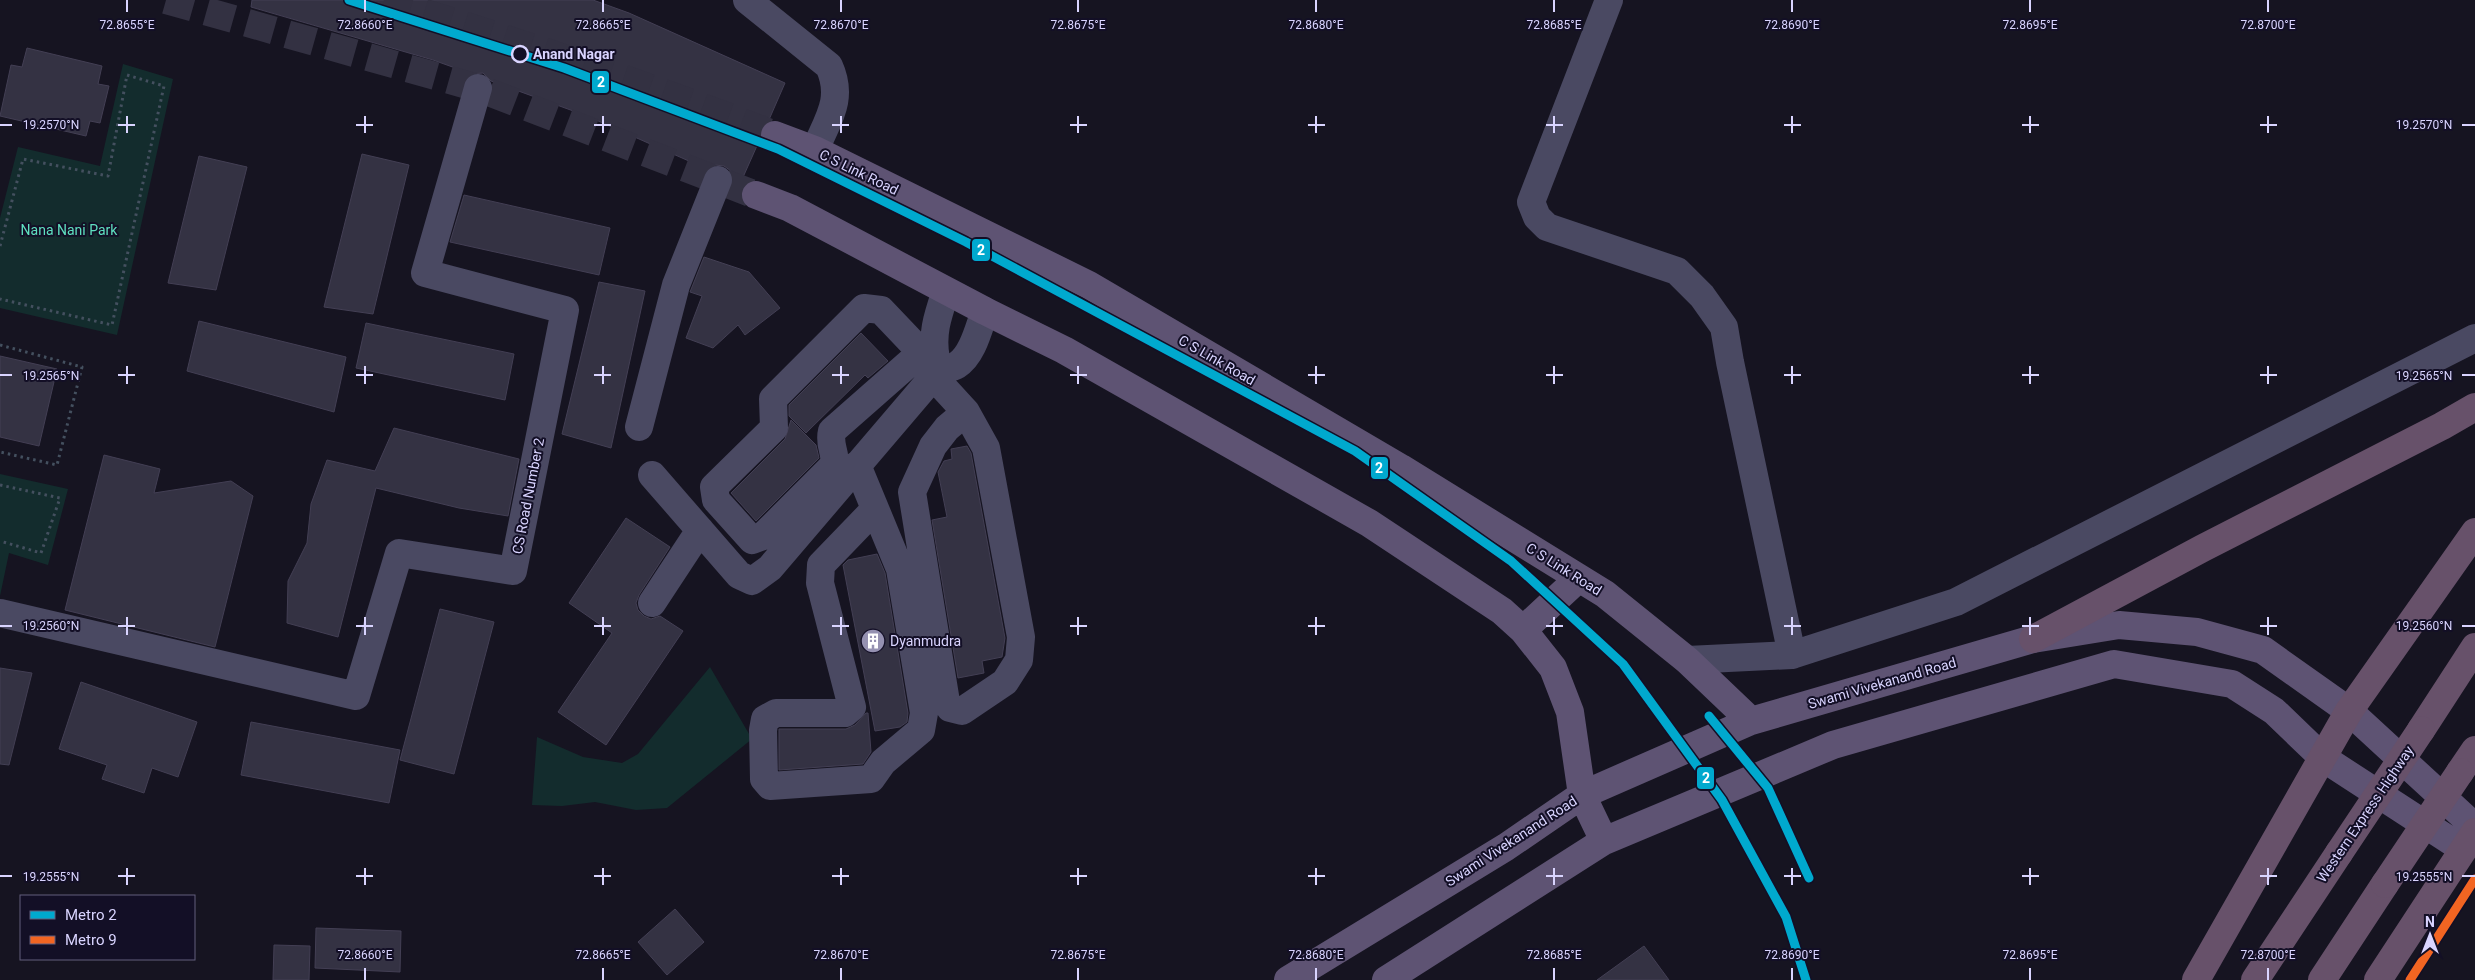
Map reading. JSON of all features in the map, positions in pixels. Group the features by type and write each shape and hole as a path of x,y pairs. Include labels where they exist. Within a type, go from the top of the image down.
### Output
{"highway":[{"path":"2033,639 2203,548 2442,426 2475,406"},
{"path":"2196,980 2349,712 2475,532"},
{"name":"Western Express Highway","path":"2255,980 2475,647"},
{"path":"2322,980 2475,750"},
{"path":"2378,980 2472,840"}],"main road":[{"name":"C S Link Road","path":"775,135 815,150 1090,284 1401,468 1605,594 1687,660 1751,721"},
{"path":"756,195 790,208 985,311 1064,350 1369,523 1502,611 1524,630 1552,668 1570,712 1582,795 1604,841"},
{"path":"1524,630 1579,578"},
{"name":"Swami Vivekanand Road","path":"1288,980 1506,847 1582,795 1751,721 2033,639 2119,625 2197,632 2263,650 2349,712 2472,840"},
{"path":"1386,980 1604,841 1833,745 2114,664 2232,684 2274,712 2323,758 2472,840"}],"street":[{"path":"747,0 829,66 837,97 815,150"},
{"path":"1609,0 1531,202 1537,217 1547,227 1677,271 1702,296 1724,327 1792,655"},
{"name":"CS Road Number 2","path":"0,614 356,696 399,553 513,571 565,310 425,273 478,88"},
{"path":"639,427 676,284 718,180"},
{"path":"652,475 739,575 752,581 770,568 857,465 931,360 934,327 946,290"},
{"path":"966,412 947,428 933,446 912,492 946,702 950,708 962,712 1005,682 1019,660 1021,637 986,448 966,412 931,360 881,310 864,308 773,399 774,428 714,488 716,500 752,540 763,536 833,466 836,460 830,440 832,431 931,360 958,365 966,356 975,340 985,311"},
{"path":"1687,660 1792,655 1956,602 2475,338"},
{"path":"857,465 900,569 924,714 921,730 883,762 870,779 770,786 764,779 763,730 765,718 776,714 845,713 852,708 820,583 822,565 875,509"},
{"path":"652,603 700,530"}],"path":[{"path":"0,246 23,159 108,176 127,74 164,86 112,325 0,299"},
{"path":"0,345 82,367 57,465 0,452"},
{"path":"0,485 60,498 41,553 0,541"}],"green space":[{"name":"Nana Nani Park","path":"123,64 173,79 117,335 0,308 0,218 18,147 100,166"},
{"path":"0,474 68,489 48,565 9,553 0,596"},
{"path":"710,667 752,739 667,808 636,810 595,802 562,806 532,805 537,737 583,757 622,763 638,754"}],"building":[{"path":"252,0 593,0 629,13 785,83 768,122 761,129 760,139 740,184 733,181 731,171 724,166 715,165 707,169 587,116 491,81 483,73 472,74 433,60 251,7"},
{"path":"27,48 102,66 98,84 109,86 100,123 90,121 86,136 0,116 11,65 22,67"},
{"path":"362,154 409,165 373,314 324,307"},
{"path":"199,156 247,167 216,290 168,283"},
{"path":"464,195 610,228 599,275 450,242"},
{"path":"704,257 749,272 780,308 745,335 738,325 713,348 686,338 702,296 690,292"},
{"path":"599,282 645,291 611,448 562,434"},
{"path":"199,321 346,357 334,412 187,371"},
{"path":"366,323 514,354 505,400 356,368"},
{"path":"861,333 888,361 868,378 865,375 806,433 789,416 789,405"},
{"path":"0,356 57,369 39,446 0,437"},
{"path":"791,420 816,445 819,458 756,521 731,493 785,439"},
{"path":"394,428 519,459 508,516 459,508 376,488 338,637 287,623 288,581 307,543 311,504 327,460 375,471"},
{"path":"967,446 971,453 1005,638 1002,657 982,661 984,673 958,678 932,520 947,517 938,472 944,461 952,459 951,449"},
{"path":"104,455 160,469 154,493 231,481 253,496 215,647 65,610"},
{"path":"626,518 670,547 639,595 636,603 638,610 644,616 651,619 660,616 683,631 606,745 558,712 612,633 569,603"},
{"name":"Dyanmudra","path":"877,554 885,573 908,713 907,722 900,727 875,731 843,565 848,560"},
{"path":"440,609 494,622 454,774 400,760"},
{"path":"0,668 32,673 9,765 0,764"},
{"path":"81,682 197,722 178,777 152,768 144,793 102,779 107,765 59,749"},
{"path":"868,713 871,752 863,764 779,770 779,729 846,729 855,725"},
{"path":"251,722 400,750 389,803 241,775"},
{"path":"675,909 704,942 667,975 638,942"},
{"path":"316,928 401,931 400,972 315,968"},
{"path":"274,945 310,946 309,980 273,980"},
{"path":"1644,946 1669,980 1597,980"}],"tunnel":[{"path":"166,0 478,88 756,195"},
{"path":"384,0 581,64 775,135"}],"metro line":[{"name":"2","path":"349,0 564,68 778,149 966,242 1355,451 1511,561 1623,664 1722,800 1786,917 1806,980"},
{"name":"2","path":"1709,716 1768,788 1809,878"},
{"name":"9","path":"2410,980 2475,879"}],"place":[{"name":"Anand Nagar","path":"520,54"},
{"name":"Dyanmudra","path":"873,641"}]}
